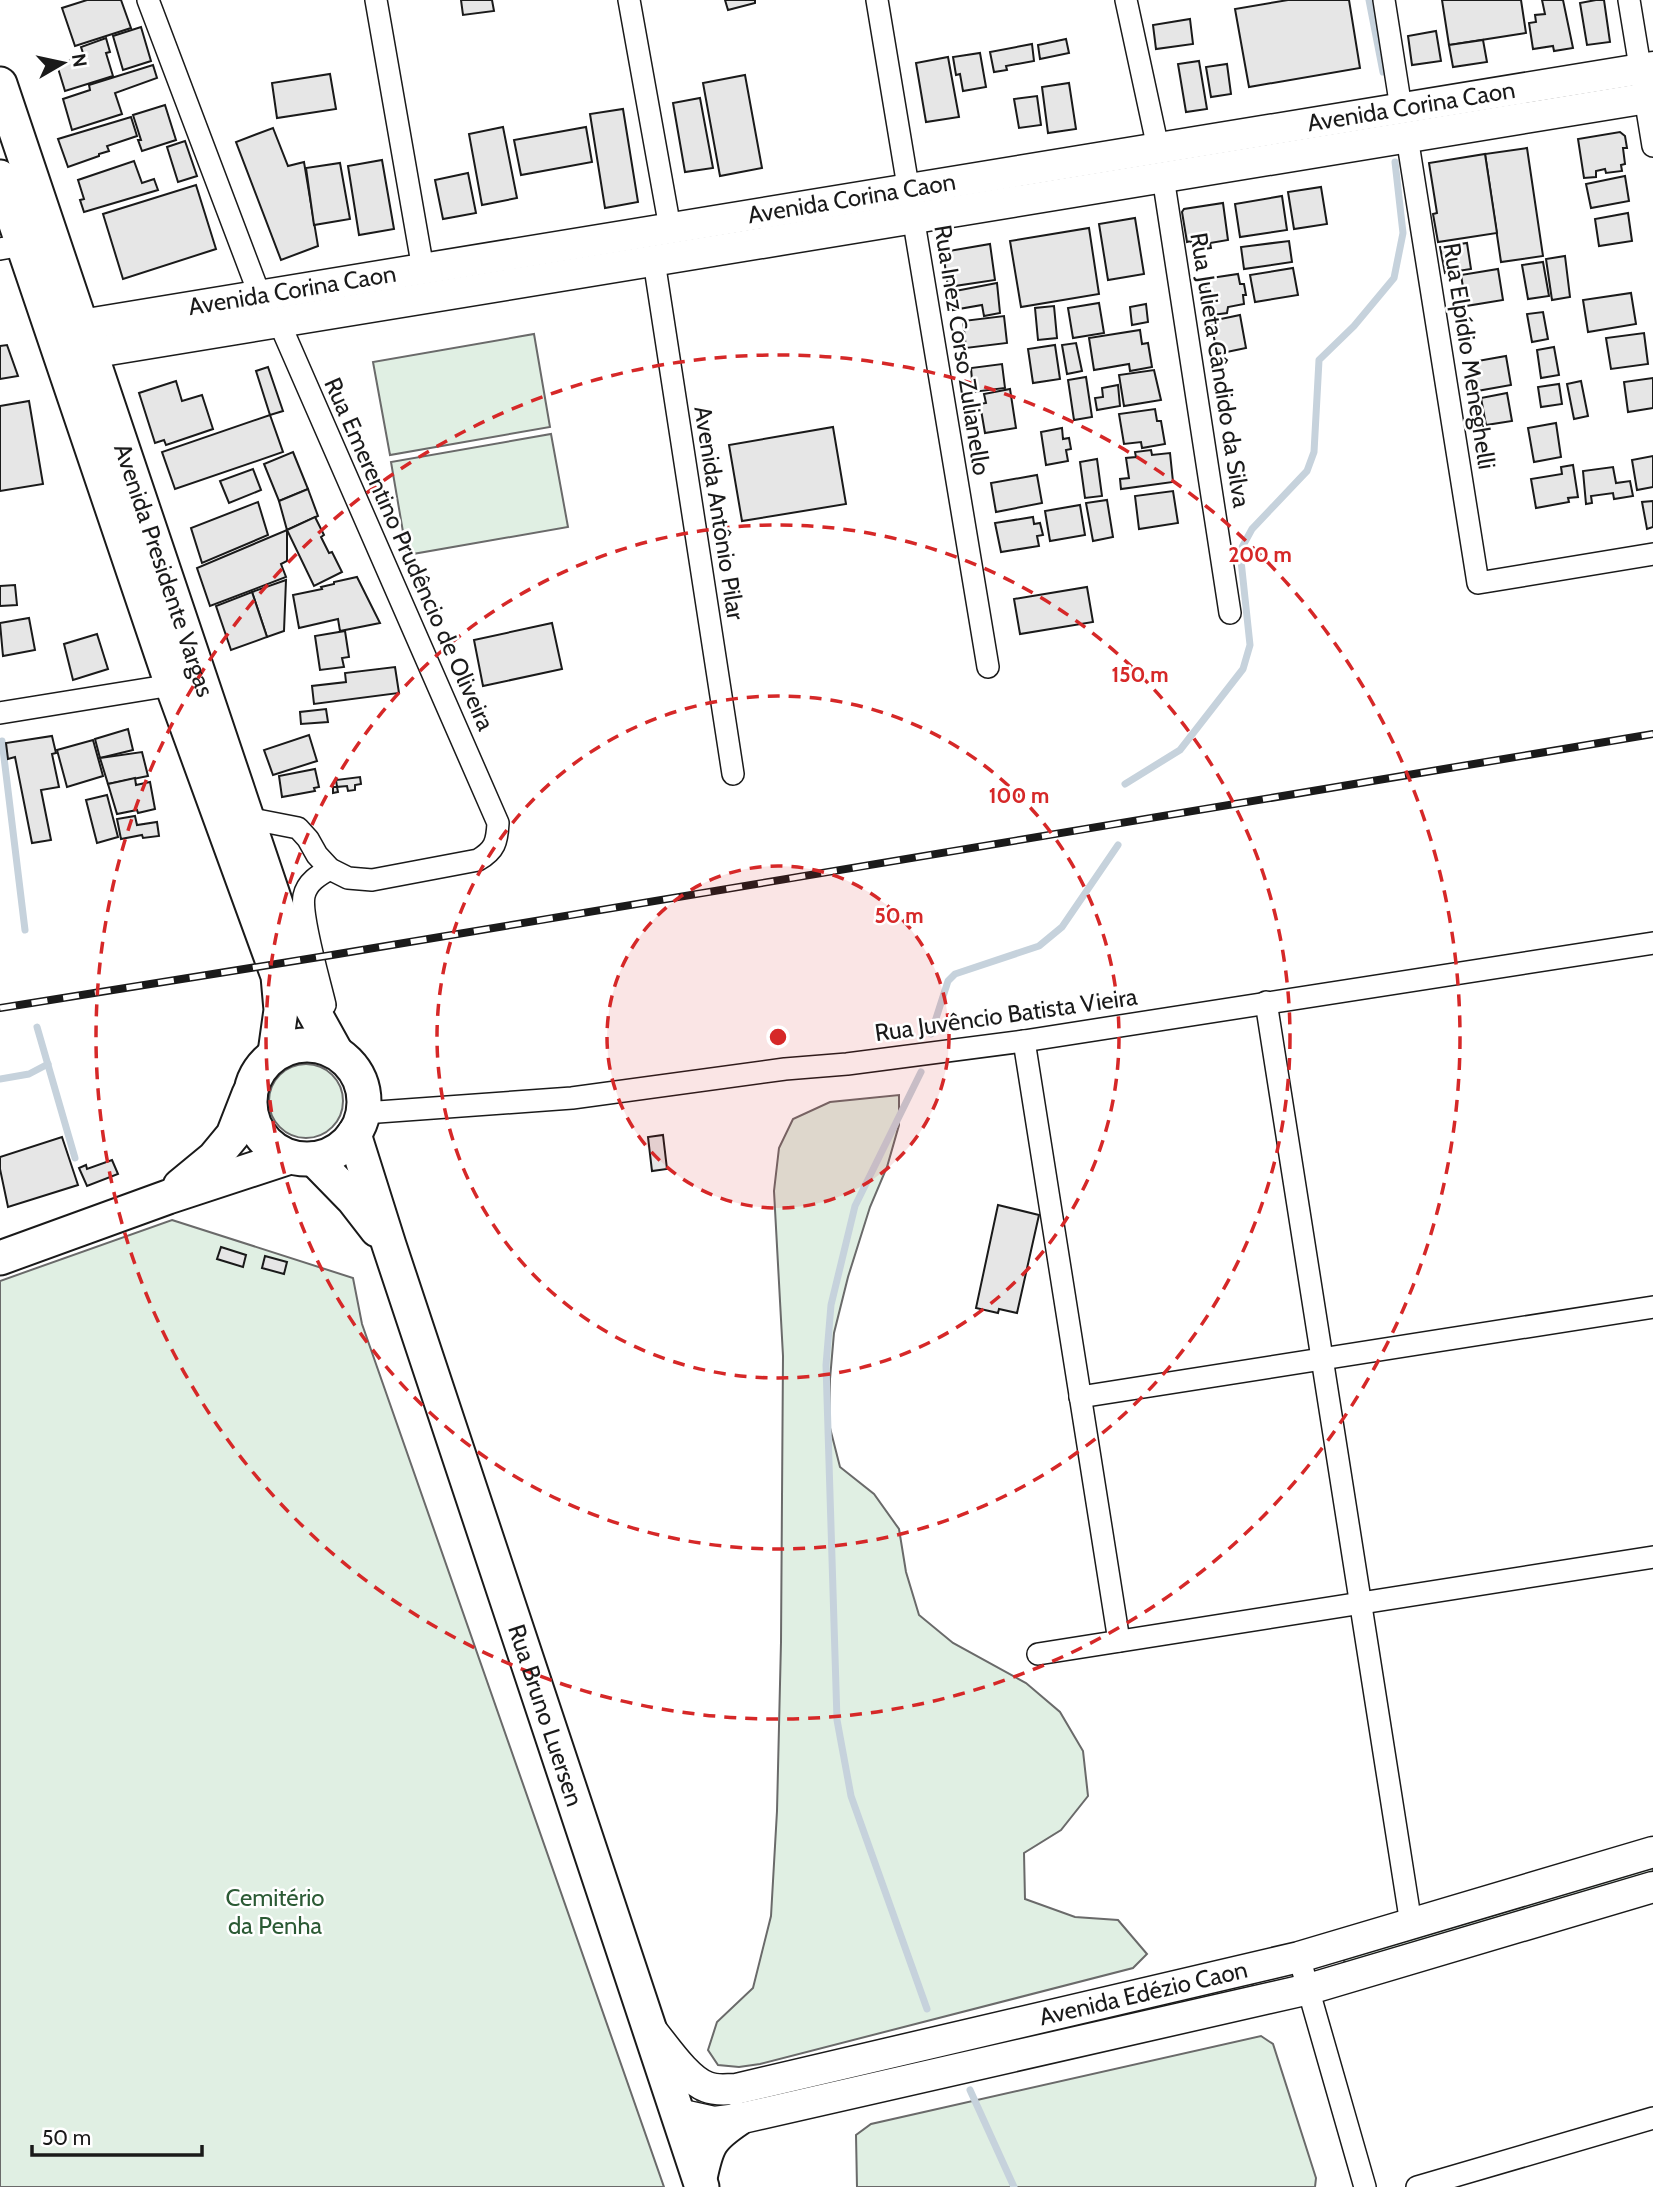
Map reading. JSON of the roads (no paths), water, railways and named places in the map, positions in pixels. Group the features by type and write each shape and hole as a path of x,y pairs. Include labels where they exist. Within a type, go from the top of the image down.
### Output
{"main road":[{"name":"Avenida Corina Caon","path":"76,342 260,296 1647,68"},
{"name":"Avenida Presidente Vargas","path":"0,84 172,685 278,976 281,1010 275,1053"},
{"name":"Avenida Corina Caon","path":"76,342 279,322 1649,98"},
{"name":"Avenida Presidente Vargas","path":"0,177 12,247 76,342 247,818 310,1005 336,1052"},
{"path":"0,1258 168,1197 302,1158 330,1155 344,1146 359,1124 364,1095 360,1078 350,1063 321,1045 290,1046 275,1053 255,1077 233,1135 214,1158 168,1197"},
{"path":"250,1092 254,1125 263,1139 275,1150 302,1158"},
{"name":"Rua Bruno Luersen","path":"359,1124 389,1245 701,2182"},
{"name":"Rua Bruno Luersen","path":"302,1158 353,1199 389,1245"},
{"name":"Avenida Edézio Caon","path":"650,2029 695,2082 719,2090 736,2089 1299,1957 1653,1852"},
{"name":"Avenida Edézio Caon","path":"678,2114 714,2122 738,2119 1309,1989 1653,1887"},
{"path":"701,2182 705,2153 716,2134 738,2119"}],"street":[{"path":"148,0 260,296"},
{"path":"376,0 423,269"},
{"path":"629,0 670,228"},
{"name":"Rua Inez Corso Zulianello","path":"877,0 988,667"},
{"path":"1126,0 1158,148"},
{"path":"1384,0 1401,108"},
{"path":"1629,0 1647,68 1653,146"},
{"name":"Rua Elpídio Meneghelli","path":"1407,137 1478,583 1653,554"},
{"name":"Rua Julieta Cândido da Silva","path":"1163,177 1230,613"},
{"name":"Avenida Antônio Pilar","path":"654,261 733,774"},
{"name":"Rua Emerentino Prudêncio de Oliveira","path":"279,322 498,823 497,838 489,853 478,860 372,880 348,878 330,869"},
{"path":"0,713 172,685"},
{"path":"247,818 298,828 330,869 312,880 304,896 308,932 336,1052"},
{"name":"Rua Juvêncio Batista Vieira","path":"359,1124 1024,1041 1653,943"},
{"path":"1266,1002 1411,1924"},
{"path":"1024,1041 1119,1641"},
{"path":"1080,1396 1653,1307"},
{"path":"1038,1654 1653,1557"},
{"path":"1299,1957 1365,2187"},
{"path":"1417,2187 1653,2118"}],"waterway":[{"path":"1369,0 1383,72"},
{"path":"1125,784 1180,750 1243,669 1250,645 1240,551 1252,529 1307,471 1314,452 1319,360 1354,326 1394,278 1403,233 1395,162"},
{"path":"2,741 25,930"},
{"path":"931,1034 948,981 955,974 1039,946 1062,927 1118,845"},
{"path":"37,1027 75,1158"},
{"path":"0,1079 29,1074 48,1064"},
{"path":"921,1072 855,1206 831,1305 826,1365 837,1720 851,1796 927,2009"},
{"path":"970,2090 1014,2187"}],"railway":[{"path":"0,1008 1653,734"}],"park label":[{"name":"Cemitério da Penha","path":"275,1912"}]}
